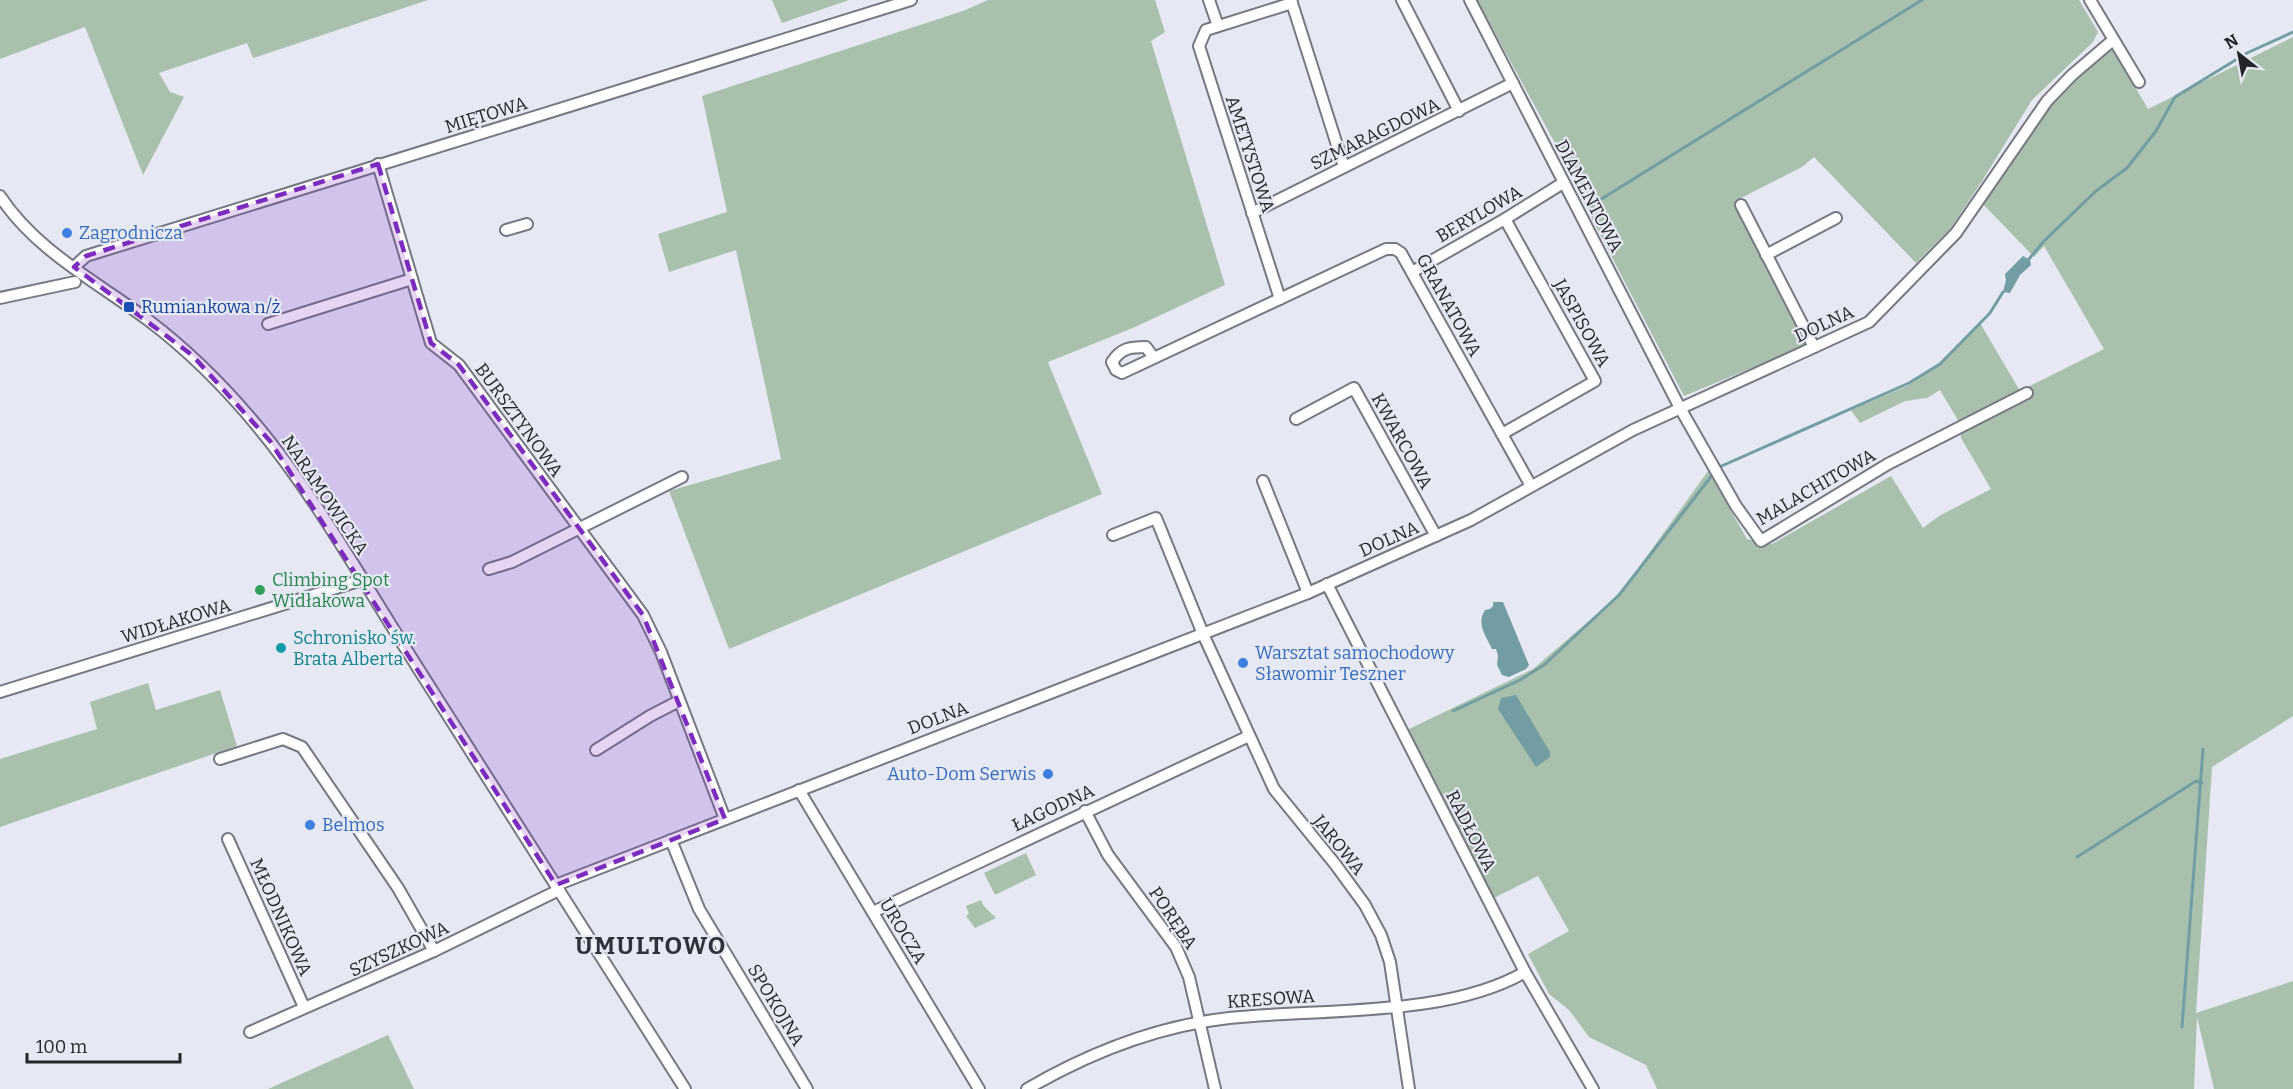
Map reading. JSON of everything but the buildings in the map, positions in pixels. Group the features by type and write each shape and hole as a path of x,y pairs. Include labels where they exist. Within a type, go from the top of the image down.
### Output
{"street":[{"name":"MIĘTOWA","path":"74,267 86,256 910,0"},
{"path":"1209,0 1218,26 1291,1 1344,167"},
{"path":"1402,0 1459,111"},
{"name":"DIAMENTOWA","path":"1470,0 1680,408"},
{"path":"2090,0 2139,82"},
{"name":"AMETYSTOWA","path":"1218,26 1206,30 1199,46 1199,52 1280,299"},
{"name":"DOLNA","path":"557,887 671,840 1308,593 1471,520 1633,430 1869,322 1956,233 2046,101 2072,75 2114,40"},
{"name":"SZMARAGDOWA","path":"1252,213 1513,83"},
{"name":"BURSZTYNOWA","path":"378,164 431,343 459,365 643,615 652,632 725,819"},
{"name":"BERYLOWA","path":"1412,272 1563,183"},
{"name":"NARAMOWICKA","path":"0,196 26,229 178,344 202,365 233,397 280,454 685,1089"},
{"path":"1741,205 1814,347"},
{"path":"1767,255 1836,218"},
{"name":"JASPISOWA","path":"1502,434 1595,381 1505,219"},
{"path":"506,230 527,224"},
{"name":"GRANATOWA","path":"1154,358 1386,249 1395,249 1401,253 1412,272 1531,486"},
{"path":"268,324 412,279"},
{"path":"0,298 75,282"},
{"name":"KWARCOWA","path":"1296,419 1354,388 1436,536"},
{"name":"MALACHITOWA","path":"1680,408 1736,506 1761,541 1888,464 2027,393"},
{"path":"489,569 513,562 682,477"},
{"path":"1263,481 1308,593"},
{"name":"JAROWA","path":"1113,535 1156,518 1203,634 1279,797 1340,870 1373,920 1386,948 1409,1089"},
{"name":"WIDŁAKOWA","path":"0,692 362,580"},
{"name":"RADŁOWA","path":"1327,584 1525,972 1593,1089"},
{"path":"596,750 650,716 679,701"},
{"name":"ŁAGODNA","path":"873,912 1249,736"},
{"path":"220,759 283,739 302,747 398,888 434,951"},
{"name":"UROCZA","path":"799,790 979,1089"},
{"name":"PORĘBA","path":"1085,812 1108,855 1176,947 1189,977 1215,1089"},
{"name":"MŁODNIKOWA","path":"228,839 304,1007"},
{"name":"SPOKOJNA","path":"671,840 699,909 807,1089"},
{"name":"SZYSZKOWA","path":"250,1032 434,951 557,887"},
{"name":"KRESOWA","path":"1027,1089 1073,1064 1111,1048 1147,1035 1199,1022 1397,1006 1450,999 1499,984 1525,972"}],"highlighted area":[{"path":"378,164 431,343 459,365 643,615 725,819 556,885 270,441 192,355 74,267 86,256"}],"green space":[{"path":"0,0 428,0 253,58 247,43 159,73 170,92 184,97 143,175 85,27 0,59"},
{"path":"772,0 849,0 782,23"},
{"path":"988,0 1155,0 1165,32 1151,41 1225,285 1135,327 1048,362 1102,494 729,649 669,491 781,459 736,250 669,272 658,234 727,212 702,96 963,11"},
{"path":"1477,0 2079,0 2098,32 2093,42 2032,100 1950,229 1916,263 1814,157 1802,167 1735,201 1807,345 1684,396 1591,217 1575,180"},
{"path":"2293,37 2293,716 2212,767 2196,1013 2293,981 2293,1089 2214,1089 2197,1017 2194,1089 1657,1089 1646,1065 1589,1037 1569,1010 1549,994 1528,954 1569,931 1538,876 1494,898 1407,730 1533,669 1619,595 1708,471 1747,539 1772,544 1891,476 1923,528 1939,516 1991,489 1961,438 1959,422 1940,390 1927,398 1905,401 1860,423 1851,410 1907,386 1941,364 1980,323 2020,391 2104,349 2044,246 2034,257 1982,203 2040,111 2079,71 2112,47 2148,109"},
{"path":"148,683 156,710 220,690 237,746 0,827 0,759 97,729 90,702"},
{"path":"1026,853 1036,875 995,895 984,873"},
{"path":"981,900 996,918 975,928 966,916 969,914 966,906"},
{"path":"388,1035 414,1089 268,1089"}],"water":[{"path":"2023,256 2030,260 2031,265 2020,275 2010,293 2003,292 2005,274"},
{"path":"1493,602 1503,602 1529,665 1526,669 1509,677 1502,675 1497,665 1496,649 1492,649 1482,625 1482,615 1485,610 1493,606"},
{"path":"1516,695 1550,752 1550,757 1536,767 1498,709 1501,698"}],"waterway":[{"path":"1590,206 1922,0"},
{"path":"2029,259 2044,241 2096,191 2127,168 2156,131 2175,97 2247,53 2293,32"},
{"path":"1717,468 1909,383 1940,364 1990,313 2003,292"},
{"path":"1453,711 1520,680 1544,665 1619,595 1713,474"},
{"path":"2182,1027 2203,749"},
{"path":"2077,857 2196,781 2202,783"}],"place":[{"name":"Zagrodnicza","path":"67,233"},
{"name":"Rumiankowa n/ż","path":"129,307"},
{"name":"Climbing Spot Widłakowa","path":"260,590"},
{"name":"Schronisko św. Brata Alberta","path":"281,648"},
{"name":"Warsztat samochodowy Sławomir Teszner","path":"1243,663"},
{"name":"Auto-Dom Serwis","path":"1048,774"},
{"name":"Belmos","path":"310,825"}],"district":[{"name":"UMULTOWO","path":"651,946"}]}
